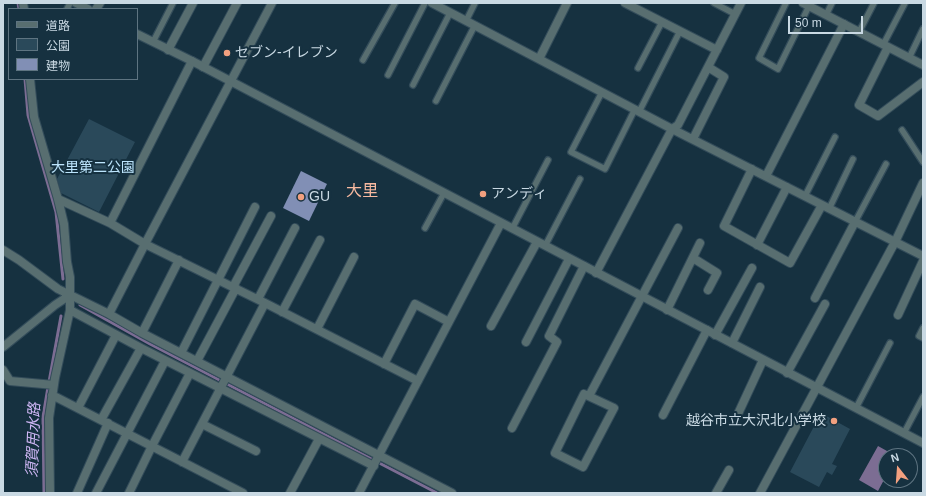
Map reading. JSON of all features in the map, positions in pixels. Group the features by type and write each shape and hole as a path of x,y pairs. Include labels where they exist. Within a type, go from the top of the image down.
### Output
{"street":[{"path":"76,3 86,8"},
{"path":"168,50 193,3"},
{"path":"203,67 237,3"},
{"path":"109,314 272,3"},
{"path":"432,3 443,5 450,13 693,140 923,256"},
{"path":"539,59 567,3"},
{"path":"625,3 716,50"},
{"path":"596,273 672,128 678,125 741,3"},
{"path":"806,4 923,65"},
{"path":"766,176 844,24"},
{"path":"138,34 192,61 923,443"},
{"path":"886,46 860,105 878,116 923,82"},
{"path":"110,223 192,61"},
{"path":"693,140 724,77 708,67"},
{"path":"30,80 34,117 64,224 70,277 70,310 52,395 49,418 50,493"},
{"path":"752,169 724,226 790,263 826,207"},
{"path":"760,493 895,242 923,183"},
{"path":"757,245 787,187"},
{"path":"58,199 110,223 145,244 262,301 418,381"},
{"path":"182,353 255,207"},
{"path":"197,361 271,216"},
{"path":"815,298 855,222"},
{"path":"359,493 501,223"},
{"path":"182,462 226,376 295,228"},
{"path":"589,396 643,297 678,228"},
{"path":"282,312 320,240"},
{"path":"492,326 537,242"},
{"path":"667,310 700,243"},
{"path":"3,250 70,295 452,493"},
{"path":"317,329 354,257"},
{"path":"526,342 569,258"},
{"path":"693,258 717,273 708,290"},
{"path":"142,333 179,260"},
{"path":"898,315 923,261"},
{"path":"512,428 557,342 549,336 584,266"},
{"path":"715,335 752,268"},
{"path":"732,343 760,287"},
{"path":"3,347 55,305 70,295"},
{"path":"384,364 415,304 449,322"},
{"path":"787,372 825,304"},
{"path":"70,310 165,361 374,466"},
{"path":"663,415 707,330"},
{"path":"78,408 116,335"},
{"path":"77,493 104,421 141,348"},
{"path":"736,416 763,360"},
{"path":"96,493 165,361"},
{"path":"3,370 10,381 54,385"},
{"path":"129,493 190,373"},
{"path":"584,394 589,396 614,408 583,467 555,453 584,394"},
{"path":"52,395 243,493"},
{"path":"202,424 256,451"},
{"path":"290,493 319,439"},
{"path":"716,493 729,470"}],"lane":[{"path":"153,42 173,3"},
{"path":"363,60 395,3"},
{"path":"388,75 425,3"},
{"path":"466,21 475,3"},
{"path":"714,3 735,14"},
{"path":"786,3 759,58 778,68 806,4"},
{"path":"826,15 832,3"},
{"path":"859,32 874,3"},
{"path":"886,46 905,3"},
{"path":"413,85 450,13"},
{"path":"638,68 662,22"},
{"path":"436,101 475,25"},
{"path":"909,58 923,29"},
{"path":"602,92 571,152 605,169 680,31"},
{"path":"902,130 923,162"},
{"path":"805,196 835,137"},
{"path":"826,207 853,159"},
{"path":"512,229 548,160"},
{"path":"855,222 886,164"},
{"path":"545,246 580,179"},
{"path":"425,228 444,193"},
{"path":"923,328 919,336 923,338"},
{"path":"856,408 890,343"},
{"path":"904,433 923,397"}],"green space":[{"name":"大里第二公園","path":"89,119 135,142 99,212 61,193 57,179"},
{"path":"821,413 850,429 832,464 837,466 832,475 827,472 819,487 790,472"}],"shaded area":[{"path":"878,446 882,448 878,448 878,488 880,488 878,491 859,480"}],"building":[{"path":"301,171 327,184 309,221 283,208"}],"waterway":[{"name":"須賀用水路","path":"18,3 19,8"},
{"name":"須賀用水路","path":"25,80 28,115 56,212 63,279"},
{"path":"80,305 150,344 437,493"},
{"name":"須賀用水路","path":"49,382 61,316"},
{"name":"須賀用水路","path":"44,493 43,417 48,387"}],"place":[{"name":"セブン-イレブン","path":"227,53"},
{"name":"アンディ","path":"483,194"},
{"name":"GU","path":"301,197"},
{"name":"越谷市立大沢北小学校","path":"834,421"}],"district":[{"name":"大里","path":"362,192"}]}
